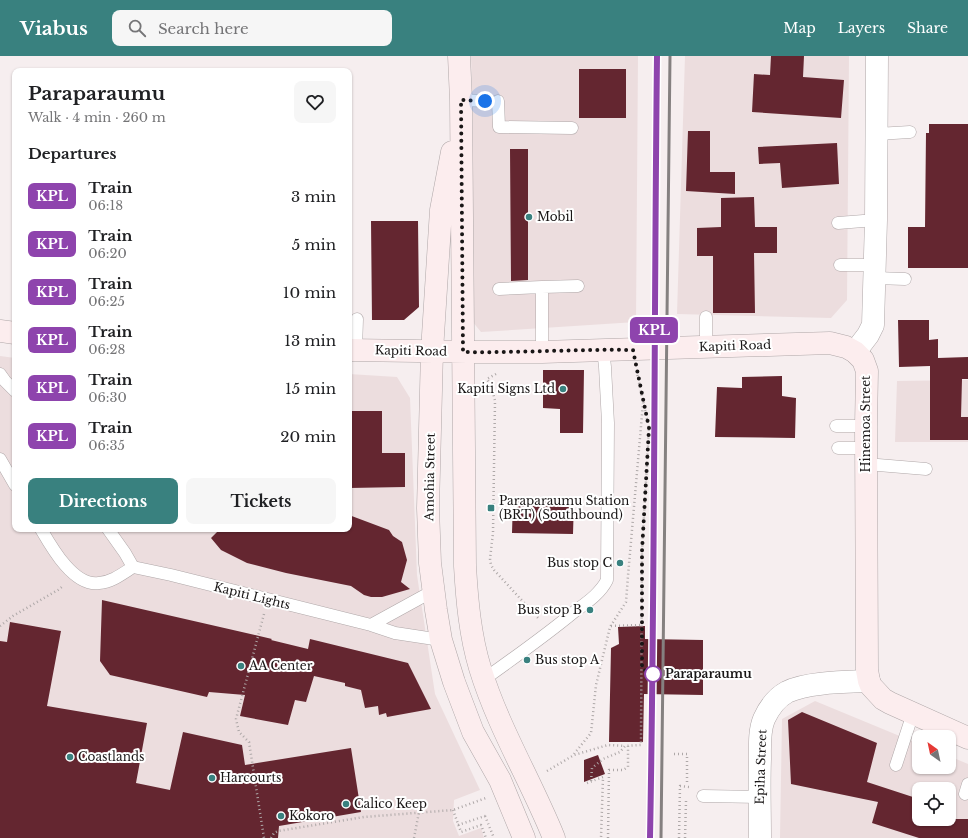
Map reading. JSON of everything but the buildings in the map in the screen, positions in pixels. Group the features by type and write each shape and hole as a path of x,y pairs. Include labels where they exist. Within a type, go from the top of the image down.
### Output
{"main road":[{"name":"Amohia Street","path":"459,56 461,100 466,586 473,644 483,680 503,729 554,838"},
{"name":"Amohia Street","path":"461,100 441,210 432,351 428,508 430,563 441,640 454,682 473,732 500,780 524,838"},
{"path":"0,331 12,333"},
{"name":"Kapiti Road","path":"353,349 463,352 542,352 603,349 633,350 830,344 846,347 855,352"},
{"name":"Hinemoa Street","path":"855,352 863,360 867,371 866,456 868,681"},
{"path":"868,681 883,699 890,704 968,738"}],"street":[{"path":"855,352 868,335 873,325 876,220 877,56"},
{"name":"Epiha Street","path":"760,838 760,738 763,721 769,708 778,698 801,687 842,682 868,681"}],"lane":[{"path":"461,100 485,101"},
{"path":"498,101 499,126 572,128"},
{"path":"877,134 910,132"},
{"path":"838,223 876,220"},
{"path":"840,265 905,279"},
{"path":"499,289 578,286"},
{"path":"542,287 542,352"},
{"path":"706,317 706,347"},
{"path":"353,349 357,319"},
{"path":"483,680 550,631 596,594 604,586 607,580 608,423 606,367 603,349"},
{"path":"0,374 12,388"},
{"path":"836,426 866,426"},
{"path":"838,448 866,456 926,469"},
{"path":"0,459 12,480"},
{"path":"43,532 53,549 74,575 81,580 93,584 99,584 114,579 133,567 110,532"},
{"name":"Kapiti Lights","path":"133,567 371,624 395,633 441,640"},
{"path":"371,624 433,591"},
{"path":"896,766 913,713"},
{"path":"703,796 760,797"}],"path":[{"path":"528,780 574,755 608,745 641,745 642,551 649,428 633,350"},
{"path":"487,379 492,388 495,401 493,533 490,559 491,565 550,631"},
{"path":"574,755 592,733 596,685 610,627 626,602 643,400"},
{"path":"0,626 13,616 58,590 74,575"},
{"path":"264,838 249,742 239,732 236,719 267,600"},
{"path":"610,627 642,625"},
{"path":"591,781 592,768 603,759 620,752 627,746"},
{"path":"608,838 609,770 623,770 628,767 627,746"},
{"path":"674,754 687,754 687,782"},
{"path":"587,783 604,777 601,838"},
{"path":"679,838 680,786 693,787"},
{"path":"271,838 274,833 278,831 364,816 453,810 504,790"},
{"path":"685,838 686,800"},
{"path":"453,810 461,832 481,825 486,838"},
{"path":"414,838 419,812"},
{"path":"458,824 486,815 494,838"}],"shaded area":[{"path":"471,56 638,56 636,322 481,332 468,316 473,118"},
{"path":"685,56 849,56 847,300 831,318 677,314"},
{"path":"0,356 12,358 12,532 352,532 352,374 397,377 410,398 417,575 435,694 480,790 454,800 453,821 459,836 481,828 484,838 0,838"},
{"path":"968,380 968,442 895,442 897,381"},
{"path":"815,701 912,741 912,774 956,774 956,759 968,764 968,838 780,838 782,719"}],"railway":[{"path":"650,838 657,56"},
{"path":"661,838 670,56"}],"train":[{"name":"KPL","path":"650,838 657,56"}],"place":[{"name":"Mobil","path":"529,217"},
{"name":"Kapiti Signs Ltd","path":"563,389"},
{"name":"Paraparaumu Station (BRT) (Southbound)","path":"491,508"},
{"name":"Bus stop C","path":"620,563"},
{"name":"Bus stop B","path":"590,610"},
{"name":"Bus stop A","path":"527,660"},
{"name":"AA Center","path":"241,666"},
{"name":"Paraparaumu","path":"653,674"},
{"name":"Coastlands","path":"70,757"},
{"name":"Harcourts","path":"212,778"},
{"name":"Calico Keep","path":"346,804"},
{"name":"Kokoro","path":"281,816"}],"route":[{"path":"485,101 461,100 463,352 542,352 603,349 633,350 649,428 642,551 642,669 653,674"}]}
